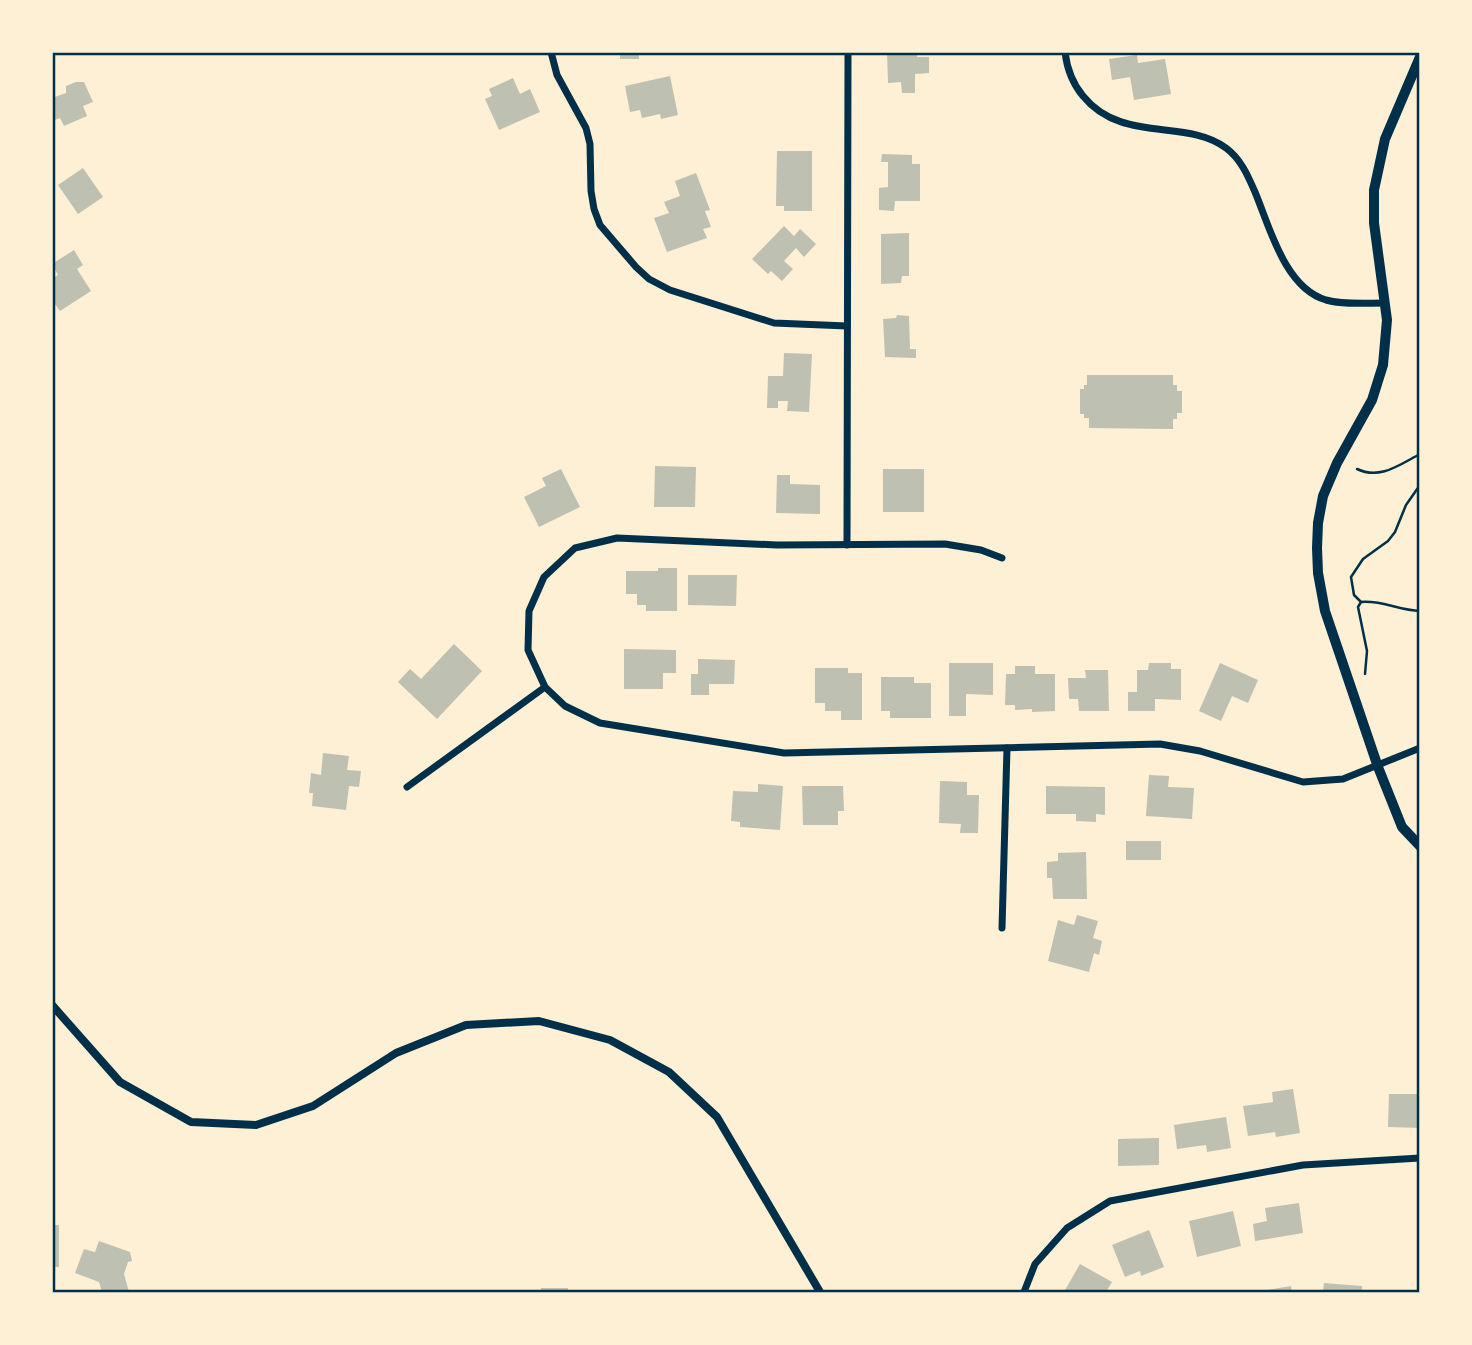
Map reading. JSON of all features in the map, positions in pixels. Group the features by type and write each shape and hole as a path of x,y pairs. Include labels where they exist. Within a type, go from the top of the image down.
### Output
{"main road":[{"path":"1419,57 1385,139 1374,190 1374,223 1385,303 1386,342 1378,383 1372,400 1329,479 1319,514 1317,548 1318,573 1325,611 1378,767 1402,827 1419,846"}],"street":[{"path":"551,52 557,75 586,128 590,144 591,191 600,225 649,279 670,289 774,323 848,326"},
{"path":"846,545 848,52"},
{"path":"1065,52 1077,89 1107,116 1132,125 1211,139 1234,154 1248,175 1288,269 1307,291 1328,300 1385,303"},
{"path":"1002,558 981,550 945,544 777,545 617,538 575,548 544,577 529,611 528,650 545,687 565,706 600,723 783,752 1160,744 1200,751 1303,782 1343,779 1378,767 1419,748"},
{"path":"407,787 545,687"},
{"path":"1002,928 1007,748"},
{"path":"52,1005 120,1082 191,1122 256,1125 313,1106 396,1053 466,1025 539,1021 610,1040 669,1072 717,1117 820,1293"},
{"path":"1024,1293 1035,1264 1067,1228 1110,1201 1303,1165 1419,1158"}],"path":[{"path":"1357,469 1370,473 1385,472 1419,454"},
{"path":"1361,603 1354,594 1351,577 1363,559 1388,541 1395,532 1406,505 1419,485"},
{"path":"1361,603 1384,603 1400,610 1419,611"},
{"path":"1361,603 1358,607 1367,651 1365,674"}],"building":[{"path":"620,52 639,52 639,59 620,59"},
{"path":"887,52 917,52 917,57 929,57 929,73 915,74 915,93 902,93 901,82 888,83"},
{"path":"1137,55 1138,63 1165,59 1171,94 1134,100 1130,77 1112,80 1109,59"},
{"path":"670,76 678,115 661,119 660,114 642,118 640,110 630,112 625,86"},
{"path":"513,78 520,94 530,89 540,112 499,130 485,99 492,96 489,89"},
{"path":"84,82 93,102 83,106 87,116 64,126 60,118 52,121 52,98 66,93 66,86"},
{"path":"777,151 812,151 812,211 784,211 784,206 776,206"},
{"path":"882,154 912,155 912,164 920,164 920,201 895,201 894,211 879,210 879,188 888,187 888,162 881,162"},
{"path":"83,168 103,197 78,214 58,185"},
{"path":"696,173 710,210 705,211 711,227 703,229 707,238 667,252 654,218 669,213 664,202 680,196 675,181"},
{"path":"784,226 794,236 800,229 816,244 804,257 796,248 784,261 793,269 782,281 771,271 768,274 752,259"},
{"path":"909,233 909,276 902,276 901,283 881,284 881,234"},
{"path":"74,250 83,265 77,269 91,291 60,311 52,300 52,279 58,275 52,264"},
{"path":"897,315 909,316 910,349 916,349 916,358 885,357 883,319 896,318"},
{"path":"784,353 812,354 809,412 787,411 788,401 778,401 778,408 767,408 768,376 783,376"},
{"path":"1087,375 1173,375 1173,385 1177,385 1177,391 1182,391 1182,413 1177,413 1177,419 1173,419 1173,429 1089,428 1089,418 1080,414 1080,389 1087,385"},
{"path":"655,466 696,467 695,507 654,507"},
{"path":"561,469 580,507 539,527 524,497 546,486 542,478"},
{"path":"883,469 924,469 924,512 883,512"},
{"path":"777,475 790,475 790,484 820,485 820,514 776,513"},
{"path":"658,568 677,568 677,611 646,611 646,605 637,605 637,594 626,594 626,571 658,571"},
{"path":"688,575 737,575 736,606 688,605"},
{"path":"454,644 482,671 437,719 398,682 410,669 421,679"},
{"path":"624,649 676,650 676,673 663,673 663,689 624,689"},
{"path":"698,659 735,660 734,684 709,684 709,695 691,695 691,674 698,674"},
{"path":"949,663 993,663 993,695 966,694 966,716 949,716"},
{"path":"1149,663 1171,663 1171,669 1181,669 1181,700 1155,699 1155,711 1128,711 1128,692 1137,692 1137,670 1148,670"},
{"path":"1220,663 1258,680 1248,703 1232,696 1221,721 1199,711"},
{"path":"1015,666 1035,666 1035,674 1055,674 1055,711 1015,710 1015,705 1005,705 1006,674 1015,674"},
{"path":"815,668 848,668 848,673 862,673 862,720 841,720 841,711 825,711 825,703 815,703"},
{"path":"1085,670 1108,670 1109,711 1079,711 1078,699 1069,699 1068,678 1086,678"},
{"path":"881,677 914,677 914,683 931,683 931,718 890,718 890,711 881,711"},
{"path":"323,753 349,756 347,770 361,771 359,787 349,786 346,810 312,806 313,793 309,793 311,773 321,775"},
{"path":"1149,775 1169,776 1168,787 1194,788 1192,819 1146,816"},
{"path":"940,781 967,782 967,795 979,795 978,833 960,833 961,824 939,823"},
{"path":"758,784 783,786 780,830 740,827 740,822 731,821 733,791 758,792"},
{"path":"802,786 843,786 844,811 838,811 838,825 803,825"},
{"path":"1046,786 1105,787 1105,815 1096,814 1096,822 1076,821 1076,814 1046,814"},
{"path":"1126,841 1161,841 1161,860 1126,860"},
{"path":"1086,852 1087,899 1053,899 1052,878 1047,878 1047,862 1058,861 1058,853"},
{"path":"1077,915 1098,921 1093,938 1102,941 1099,955 1094,953 1089,972 1048,961 1058,920 1074,925"},
{"path":"1293,1089 1300,1133 1276,1137 1275,1132 1248,1136 1243,1106 1273,1102 1272,1092"},
{"path":"1389,1094 1420,1094 1420,1128 1388,1127"},
{"path":"1226,1117 1231,1148 1207,1152 1206,1145 1177,1149 1174,1125"},
{"path":"1159,1138 1159,1165 1118,1166 1118,1139"},
{"path":"1299,1203 1303,1233 1255,1241 1253,1224 1267,1221 1265,1208"},
{"path":"1233,1211 1241,1246 1197,1257 1189,1221"},
{"path":"52,1225 59,1225 59,1267 52,1267"},
{"path":"1149,1230 1164,1267 1141,1276 1140,1271 1125,1277 1112,1245"},
{"path":"99,1241 130,1252 132,1261 128,1262 124,1274 129,1292 102,1292 99,1282 75,1273 84,1249 95,1252"},
{"path":"1080,1264 1112,1282 1106,1292 1064,1292"},
{"path":"1324,1283 1362,1286 1362,1292 1323,1292"},
{"path":"1291,1286 1292,1292 1261,1292 1261,1291"},
{"path":"541,1288 568,1288 568,1292 541,1292"}]}
